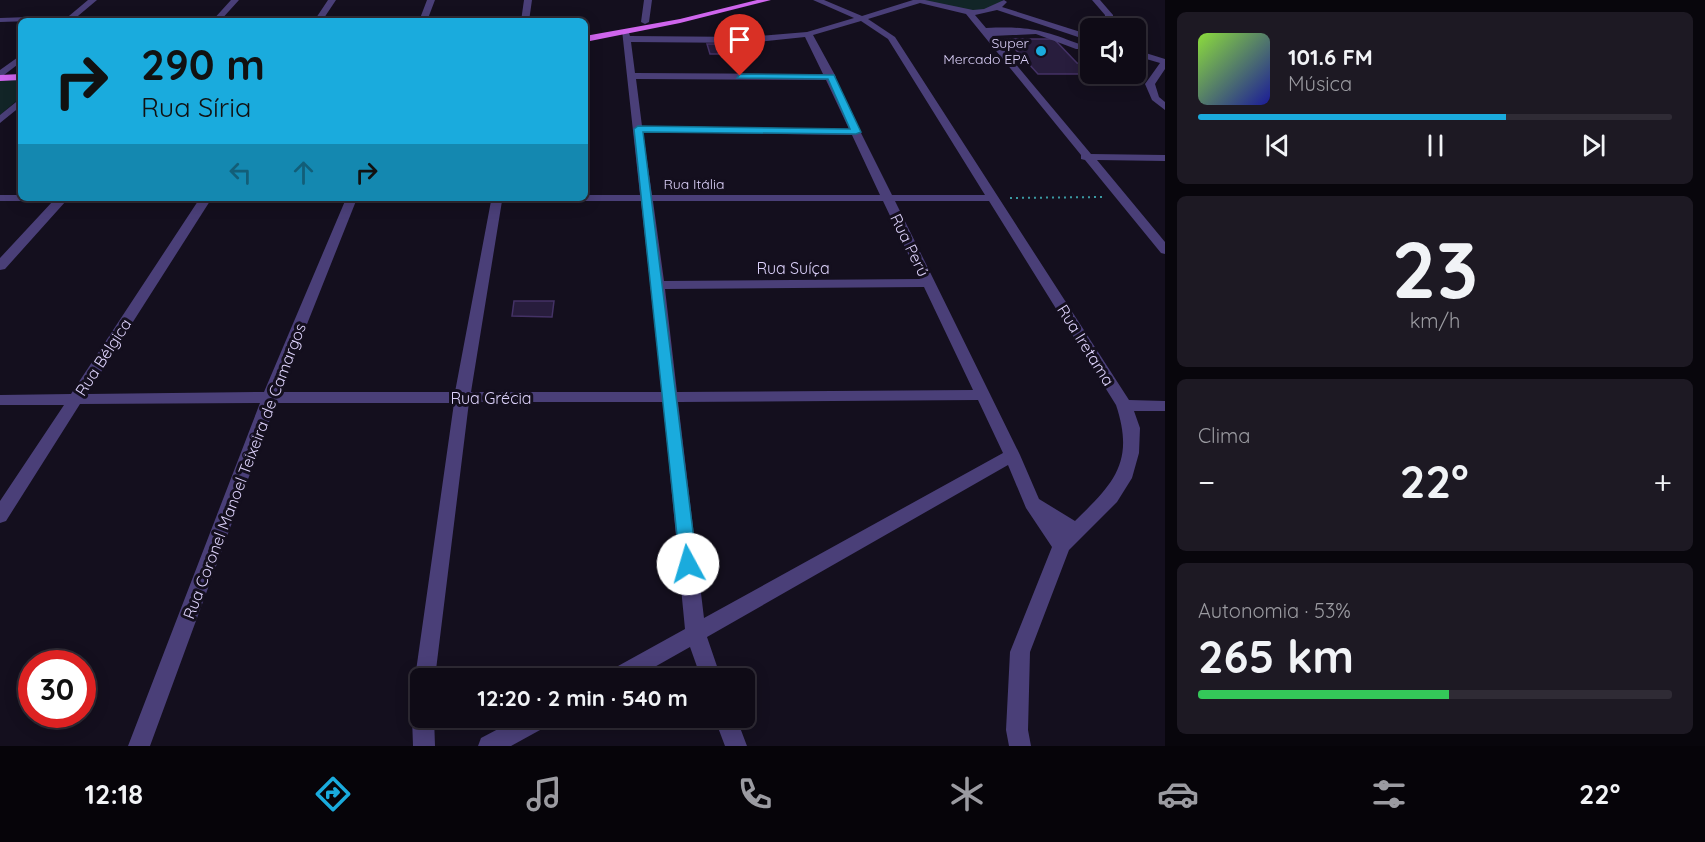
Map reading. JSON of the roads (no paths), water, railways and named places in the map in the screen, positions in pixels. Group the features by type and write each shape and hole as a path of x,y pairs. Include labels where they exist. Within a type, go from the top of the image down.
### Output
{"main road":[{"path":"588,30 645,21 736,0"},
{"path":"588,39 626,35 767,0"},
{"path":"1,72 18,70"},
{"path":"1,72 18,76"}],"street":[{"path":"62,18 81,0"},
{"path":"63,18 93,0"},
{"path":"219,18 235,0"},
{"path":"320,18 332,0"},
{"path":"424,18 431,0"},
{"path":"525,18 528,0"},
{"path":"645,21 648,0"},
{"name":"Rua Iretama","path":"817,0 863,19 891,37 1124,405 1132,428 1131,453 1123,478 1111,497 1061,546 1020,652 1017,730 1020,746"},
{"path":"707,668 696,636 658,285 626,35 747,40 808,34 863,19 918,0 931,4 928,11 942,10 971,16 998,8 1080,33"},
{"path":"998,8 1004,0"},
{"path":"1096,0 1109,18"},
{"path":"971,16 1085,157 1165,250"},
{"path":"0,20 18,20"},
{"path":"985,33 1025,34 1036,31 1078,47"},
{"name":"Rua Perú","path":"808,34 831,77 886,197 1012,455 1032,503 1061,546"},
{"path":"1,72 18,52"},
{"path":"1146,56 1165,62 1150,84 1155,98 1165,107"},
{"path":"1,72 18,60"},
{"path":"632,75 831,77"},
{"path":"3,117 18,104"},
{"path":"3,117 18,114"},
{"path":"638,129 856,132"},
{"path":"1085,157 1165,158"},
{"name":"Rua Itália","path":"0,198 18,198"},
{"name":"Rua Itália","path":"588,199 993,198"},
{"path":"0,266 60,201"},
{"name":"Rua Bélgica","path":"0,516 205,201"},
{"name":"Rua Coronel Manoel Teixeira de Camargos","path":"140,746 270,397 351,201"},
{"path":"426,668 462,398 497,201"},
{"name":"Rua Suíça","path":"658,285 929,284"},
{"name":"Rua Grécia","path":"0,400 270,397 671,399 982,395"},
{"path":"1124,405 1165,406"},
{"path":"635,668 696,636 1012,455"},
{"path":"1032,503 1077,531"},
{"path":"423,728 424,746"},
{"path":"489,746 523,728"},
{"path":"729,728 735,746"}],"place":[{"name":"Super Mercado EPA","path":"1041,51"}]}
